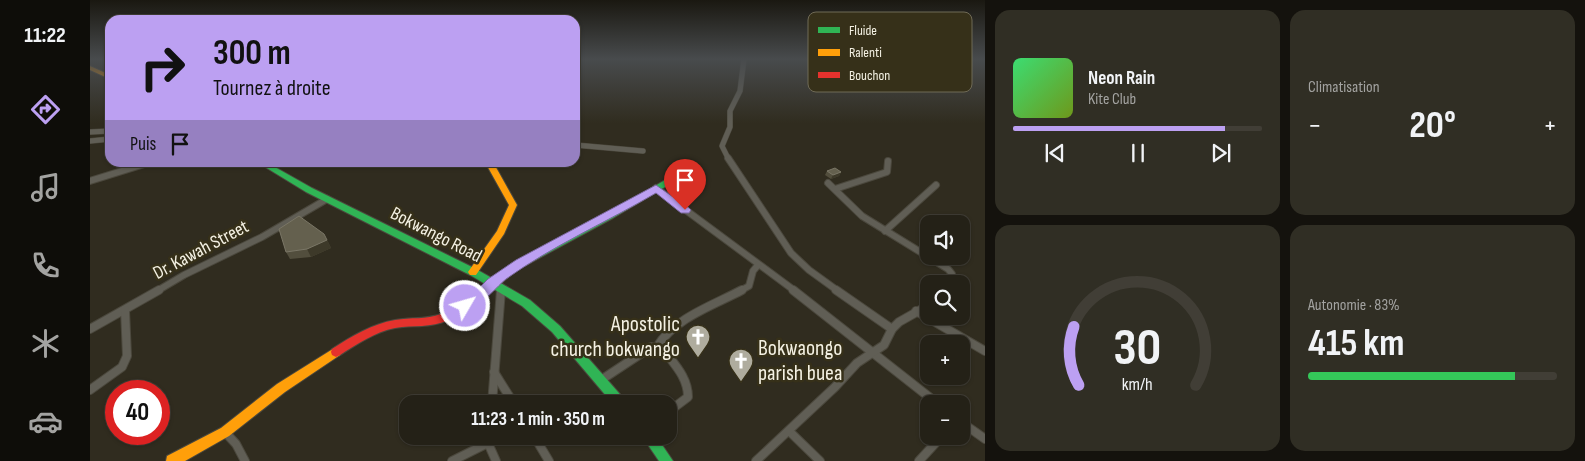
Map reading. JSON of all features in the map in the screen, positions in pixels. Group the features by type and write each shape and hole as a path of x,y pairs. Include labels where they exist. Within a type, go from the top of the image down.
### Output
{"street":[{"path":"742,81 740,92 730,112 730,127 722,146 723,151 791,253 809,270 892,329"},
{"path":"90,132 105,131"},
{"path":"90,141 105,140"},
{"path":"580,146 643,150"},
{"path":"834,189 888,172 888,161"},
{"path":"90,181 135,167"},
{"name":"Bokwango Road","path":"269,167 327,199 473,272 526,303 556,329 614,395"},
{"path":"473,272 501,234 510,218 512,205 492,167"},
{"path":"172,461 225,432 280,388 366,333 396,324 434,322 476,300 520,263 610,216 672,179"},
{"path":"828,183 862,216 948,269 952,275"},
{"path":"885,231 936,185"},
{"path":"656,188 758,266 765,267 803,299 927,395"},
{"name":"Dr. Kawah Street","path":"90,329 184,275 262,237 327,199"},
{"path":"657,347 663,337 682,322 714,303 746,289 751,282 753,271 758,266"},
{"path":"493,395 496,285"},
{"path":"756,461 835,387 857,363 884,345 892,329 899,322 920,309"},
{"path":"90,390 122,367 127,356 125,310"},
{"path":"916,311 985,351"},
{"path":"601,380 652,347 657,347 663,350 687,381 688,397 677,405"},
{"path":"494,372 508,395"},
{"path":"970,428 985,439"},
{"path":"789,431 820,461"},
{"path":"225,432 236,444 245,461"},
{"path":"452,461 479,445"},
{"path":"490,445 496,461"},
{"path":"539,445 549,461"},
{"path":"655,445 667,461"},
{"path":"919,461 934,445"}],"building":[{"path":"835,168 841,172 833,175 827,171"},
{"path":"299,216 324,234 327,240 307,249 286,252 279,229"}],"traffic: fast":[{"path":"269,167 309,190 473,272 526,303 556,329 613,395"},
{"path":"514,267 610,216 672,179"},
{"path":"655,445 667,461"}],"traffic: slow":[{"path":"473,272 501,232 513,205 492,167"},
{"path":"172,461 225,432 281,388 336,352"}],"traffic: jam":[{"path":"336,352 364,335 387,326 400,323 429,322 446,317 467,305 514,267"}],"place":[{"name":"Apostolic church bokwango","path":"698,358"},
{"name":"Bokwaongo parish buea","path":"741,382"}],"route":[{"path":"465,306 476,300 492,283 520,263 610,216 656,188 685,210"}]}
